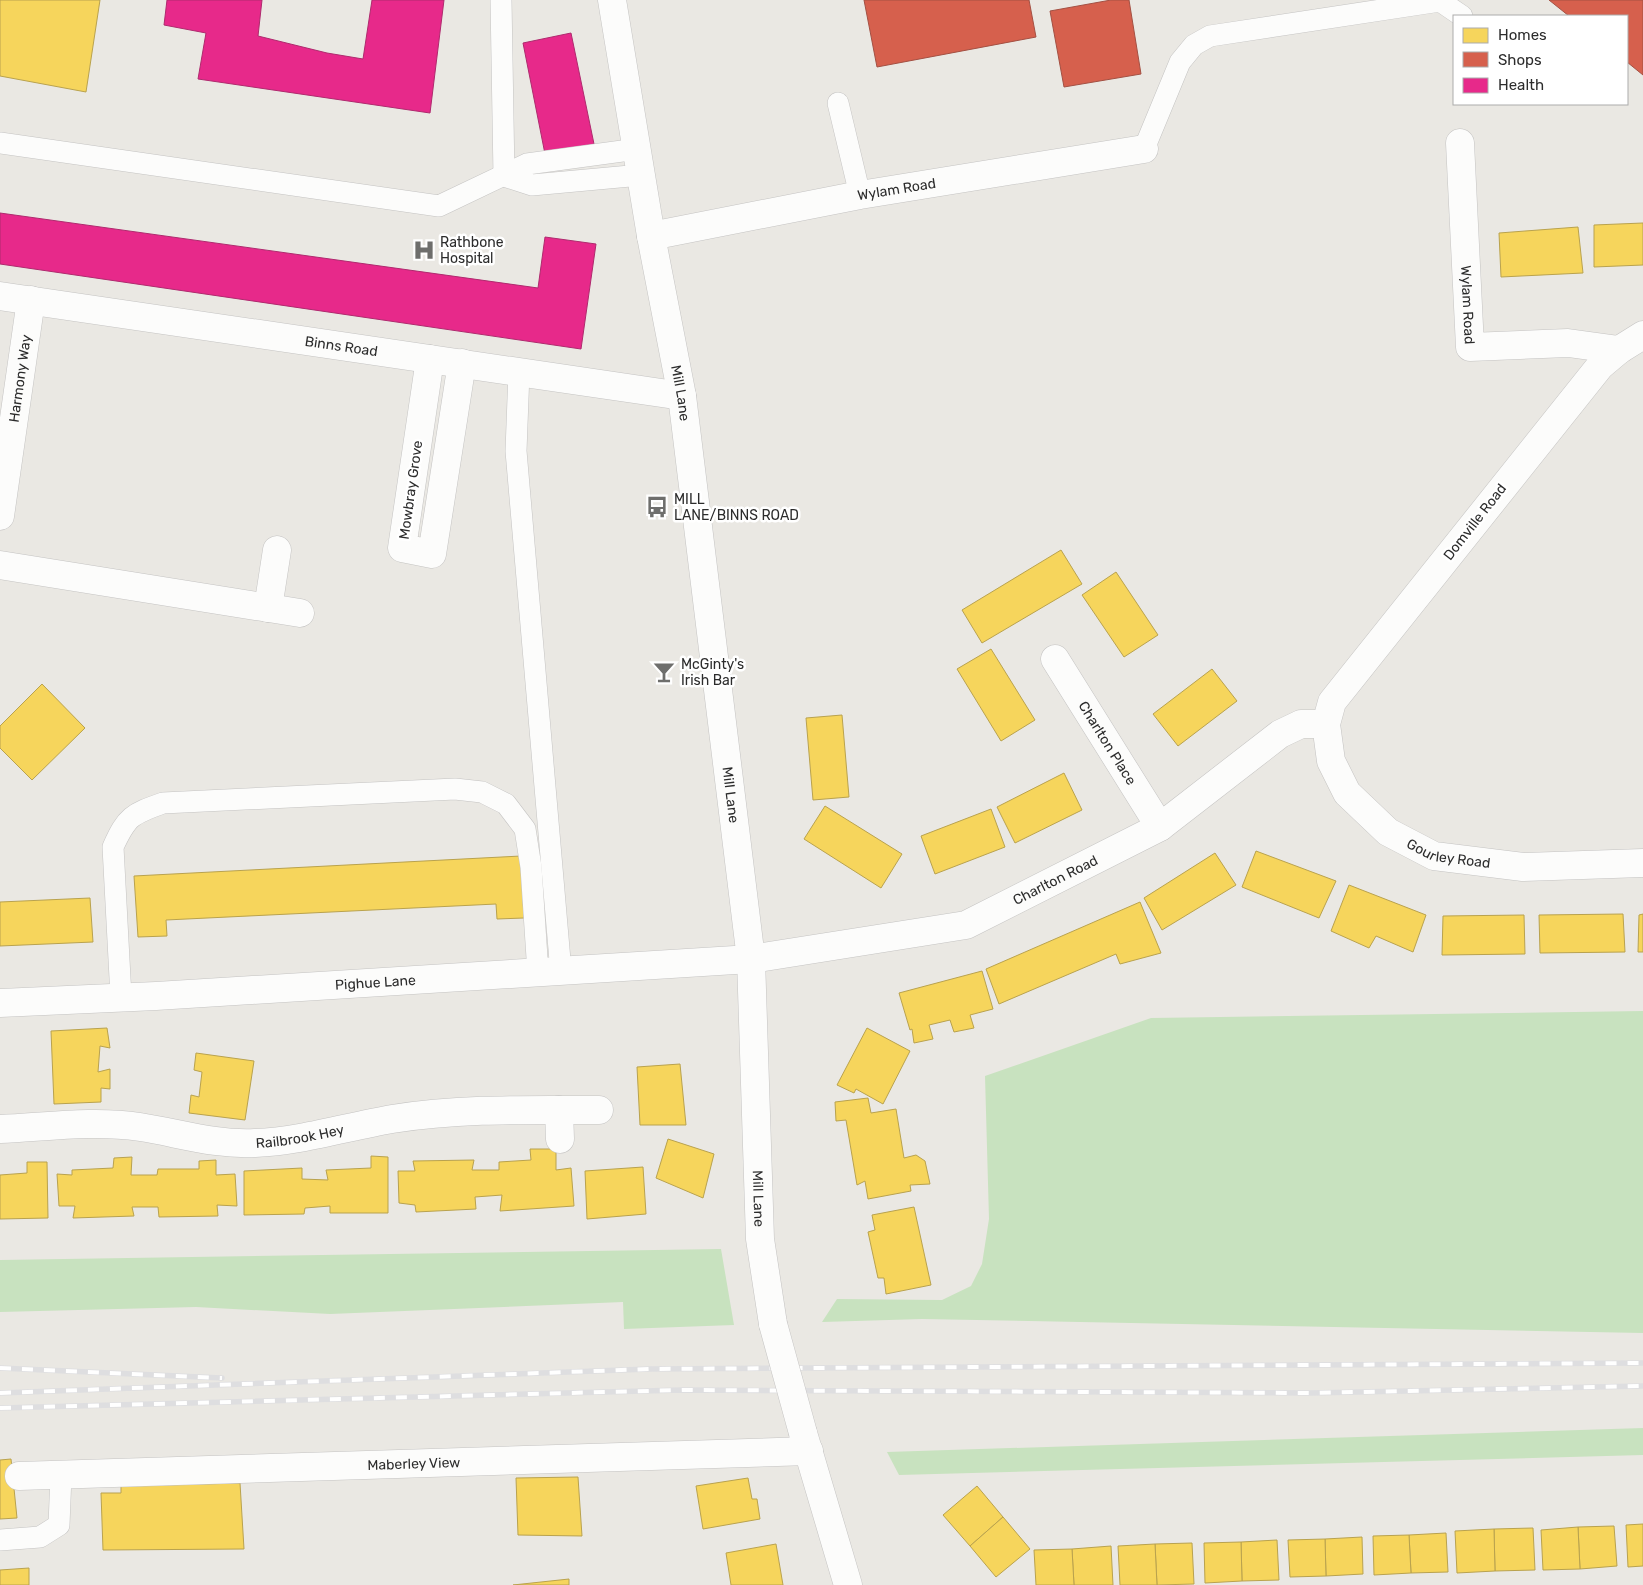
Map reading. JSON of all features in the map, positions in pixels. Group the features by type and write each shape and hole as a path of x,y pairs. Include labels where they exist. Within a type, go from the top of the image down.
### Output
{"street":[{"name":"Mill Lane","path":"612,0 651,236 682,396 751,959 760,1239 773,1324 848,1585"},
{"name":"Wylam Road","path":"1460,143 1470,348 1568,343 1619,350"},
{"name":"Wylam Road","path":"651,236 860,195 1144,149"},
{"name":"Binns Road","path":"0,296 682,396"},
{"name":"Harmony Way","path":"0,516 31,300"},
{"name":"Domville Road","path":"1326,724 1332,702 1588,380 1600,366 1619,350 1643,335"},
{"name":"Mowbray Grove","path":"430,359 402,548 432,554 462,363"},
{"path":"268,608 277,550"},
{"path":"0,565 300,613"},
{"name":"Charlton Place","path":"1055,659 1160,827"},
{"name":"Charlton Road","path":"751,959 966,925 1160,827 1280,734 1302,724 1326,724"},
{"name":"Gourley Road","path":"1326,724 1331,760 1347,793 1388,832 1434,856 1523,867 1643,863"},
{"name":"Pighue Lane","path":"0,1003 550,973 751,959"},
{"name":"Railbrook Hey","path":"0,1129 78,1125 138,1127 215,1142 255,1143 321,1135 392,1119 463,1110 600,1110"},
{"path":"558,1110 560,1139"},
{"name":"Maberley View","path":"19,1476 806,1442"}],"lane":[{"path":"502,0 504,176"},
{"path":"1144,149 1180,62 1194,45 1210,36 1440,1 1461,15"},
{"path":"838,103 860,195"},
{"path":"0,143 439,206 527,164 639,162"},
{"path":"519,372 516,451 550,973"},
{"path":"121,997 113,847 121,829 134,813 163,803 455,789 482,792 506,804 525,828 530,867 550,973"},
{"path":"0,1540 40,1537 59,1525 61,1475"}],"green space":[{"path":"1643,1011 1643,1333 922,1319 822,1322 837,1299 942,1300 971,1286 982,1264 989,1219 985,1076 1151,1018"},
{"path":"721,1249 734,1325 624,1329 623,1302 330,1314 196,1307 0,1312 0,1260"},
{"path":"1643,1428 1643,1455 899,1475 887,1452"}],"building: Homes":[{"path":"0,0 100,0 86,92 0,76"},
{"path":"1643,223 1643,265 1594,267 1594,225"},
{"path":"1578,227 1583,273 1501,277 1499,233"},
{"path":"1061,550 1082,584 982,643 962,610"},
{"path":"1116,572 1158,635 1124,657 1082,595"},
{"path":"991,649 1035,720 1001,741 957,669"},
{"path":"1212,669 1237,701 1178,746 1153,714"},
{"path":"42,684 85,728 32,780 0,748 0,726"},
{"path":"842,715 849,797 813,800 806,718"},
{"path":"1064,773 1082,810 1015,843 997,807"},
{"path":"825,806 902,854 881,888 804,839"},
{"path":"991,809 1005,847 935,874 921,836"},
{"path":"1256,851 1336,881 1319,918 1242,887"},
{"path":"1215,853 1236,885 1162,930 1144,898"},
{"path":"521,856 524,918 497,919 496,904 166,920 167,936 138,937 134,876"},
{"path":"1349,885 1426,915 1413,952 1376,936 1369,948 1331,931"},
{"path":"90,898 93,942 0,946 0,902"},
{"path":"1140,902 1161,953 1120,964 1116,954 999,1004 986,969"},
{"path":"1623,914 1625,952 1540,953 1539,915"},
{"path":"1643,914 1643,952 1638,952 1639,915"},
{"path":"1524,915 1525,954 1442,955 1443,916"},
{"path":"982,971 993,1009 970,1015 974,1028 954,1032 950,1020 929,1025 933,1039 914,1043 912,1029 910,1030 899,993"},
{"path":"107,1028 110,1048 100,1046 98,1072 110,1069 110,1089 101,1088 101,1102 54,1104 51,1031"},
{"path":"867,1028 910,1051 883,1104 856,1089 854,1093 837,1085"},
{"path":"196,1053 254,1061 245,1120 189,1113 191,1095 199,1097 202,1072 194,1070"},
{"path":"680,1064 686,1125 640,1125 637,1067"},
{"path":"868,1098 871,1113 896,1109 904,1158 916,1155 925,1161 930,1184 910,1185 911,1191 868,1199 865,1181 857,1185 846,1120 836,1121 835,1102"},
{"path":"668,1139 714,1154 703,1198 656,1178"},
{"path":"530,1149 556,1149 556,1170 571,1168 574,1206 500,1211 502,1195 475,1197 476,1209 416,1212 415,1205 399,1203 398,1171 415,1171 413,1161 474,1160 472,1170 499,1170 499,1162 531,1160"},
{"path":"371,1156 388,1157 388,1213 330,1213 330,1206 305,1208 304,1214 244,1215 244,1171 302,1168 302,1179 328,1180 326,1170 371,1168"},
{"path":"132,1157 131,1175 157,1175 158,1169 199,1169 199,1161 216,1160 216,1175 235,1174 237,1206 217,1205 218,1216 159,1217 158,1207 132,1207 134,1216 73,1218 75,1206 59,1206 57,1174 72,1175 72,1170 113,1168 114,1158"},
{"path":"27,1162 47,1162 48,1218 0,1219 0,1175 27,1173"},
{"path":"643,1167 646,1214 587,1219 585,1171"},
{"path":"914,1207 931,1285 886,1294 884,1278 878,1278 868,1232 875,1230 872,1215"},
{"path":"11,1459 17,1518 0,1519 0,1460"},
{"path":"578,1477 582,1536 518,1535 516,1478"},
{"path":"748,1478 752,1499 757,1499 760,1519 703,1529 696,1486"},
{"path":"240,1483 244,1549 103,1550 101,1493 121,1493 121,1486"},
{"path":"977,1486 1003,1517 970,1546 943,1515"},
{"path":"1003,1517 1030,1549 996,1577 970,1546"},
{"path":"1643,1524 1643,1566 1628,1567 1626,1525"},
{"path":"1614,1526 1617,1566 1580,1569 1578,1527"},
{"path":"1578,1527 1580,1569 1543,1570 1541,1530"},
{"path":"1533,1528 1535,1570 1495,1571 1494,1529"},
{"path":"1494,1529 1495,1571 1457,1573 1455,1531"},
{"path":"1446,1533 1448,1572 1411,1573 1409,1535"},
{"path":"1409,1535 1411,1573 1374,1575 1373,1536"},
{"path":"1362,1537 1363,1574 1326,1576 1325,1539"},
{"path":"1325,1539 1326,1576 1290,1577 1288,1540"},
{"path":"1277,1540 1279,1580 1242,1581 1241,1542"},
{"path":"1241,1542 1242,1581 1205,1583 1204,1543"},
{"path":"1192,1543 1194,1584 1157,1585 1155,1544"},
{"path":"776,1544 783,1585 731,1585 726,1553"},
{"path":"1155,1544 1157,1585 1120,1585 1118,1546"},
{"path":"1111,1546 1113,1585 1074,1585 1072,1549"},
{"path":"1072,1549 1074,1585 1036,1585 1034,1550"},
{"path":"29,1568 29,1585 0,1585 0,1570"},
{"path":"569,1579 569,1585 513,1585"}],"building: Shops":[{"path":"864,0 1029,0 1036,37 877,67"},
{"path":"1111,0 1129,0 1141,74 1064,87 1050,11"},
{"path":"1549,0 1643,0 1643,75 1628,63 1628,15 1568,15"}],"building: Health":[{"path":"167,0 262,0 258,36 327,53 363,59 372,0 444,0 430,113 198,79 206,33 164,25"},
{"path":"571,33 594,144 545,154 523,43"},
{"path":"0,213 538,288 545,237 596,244 581,349 0,264"}],"railway":[{"path":"0,1393 649,1369 1643,1363"},
{"path":"0,1368 222,1378"},
{"path":"0,1408 682,1390 1311,1393 1643,1386"}],"place":[{"name":"Rathbone Hospital","path":"424,250"},
{"name":"MILL LANE/BINNS ROAD","path":"657,507"},
{"name":"McGinty's Irish Bar","path":"664,672"}]}
